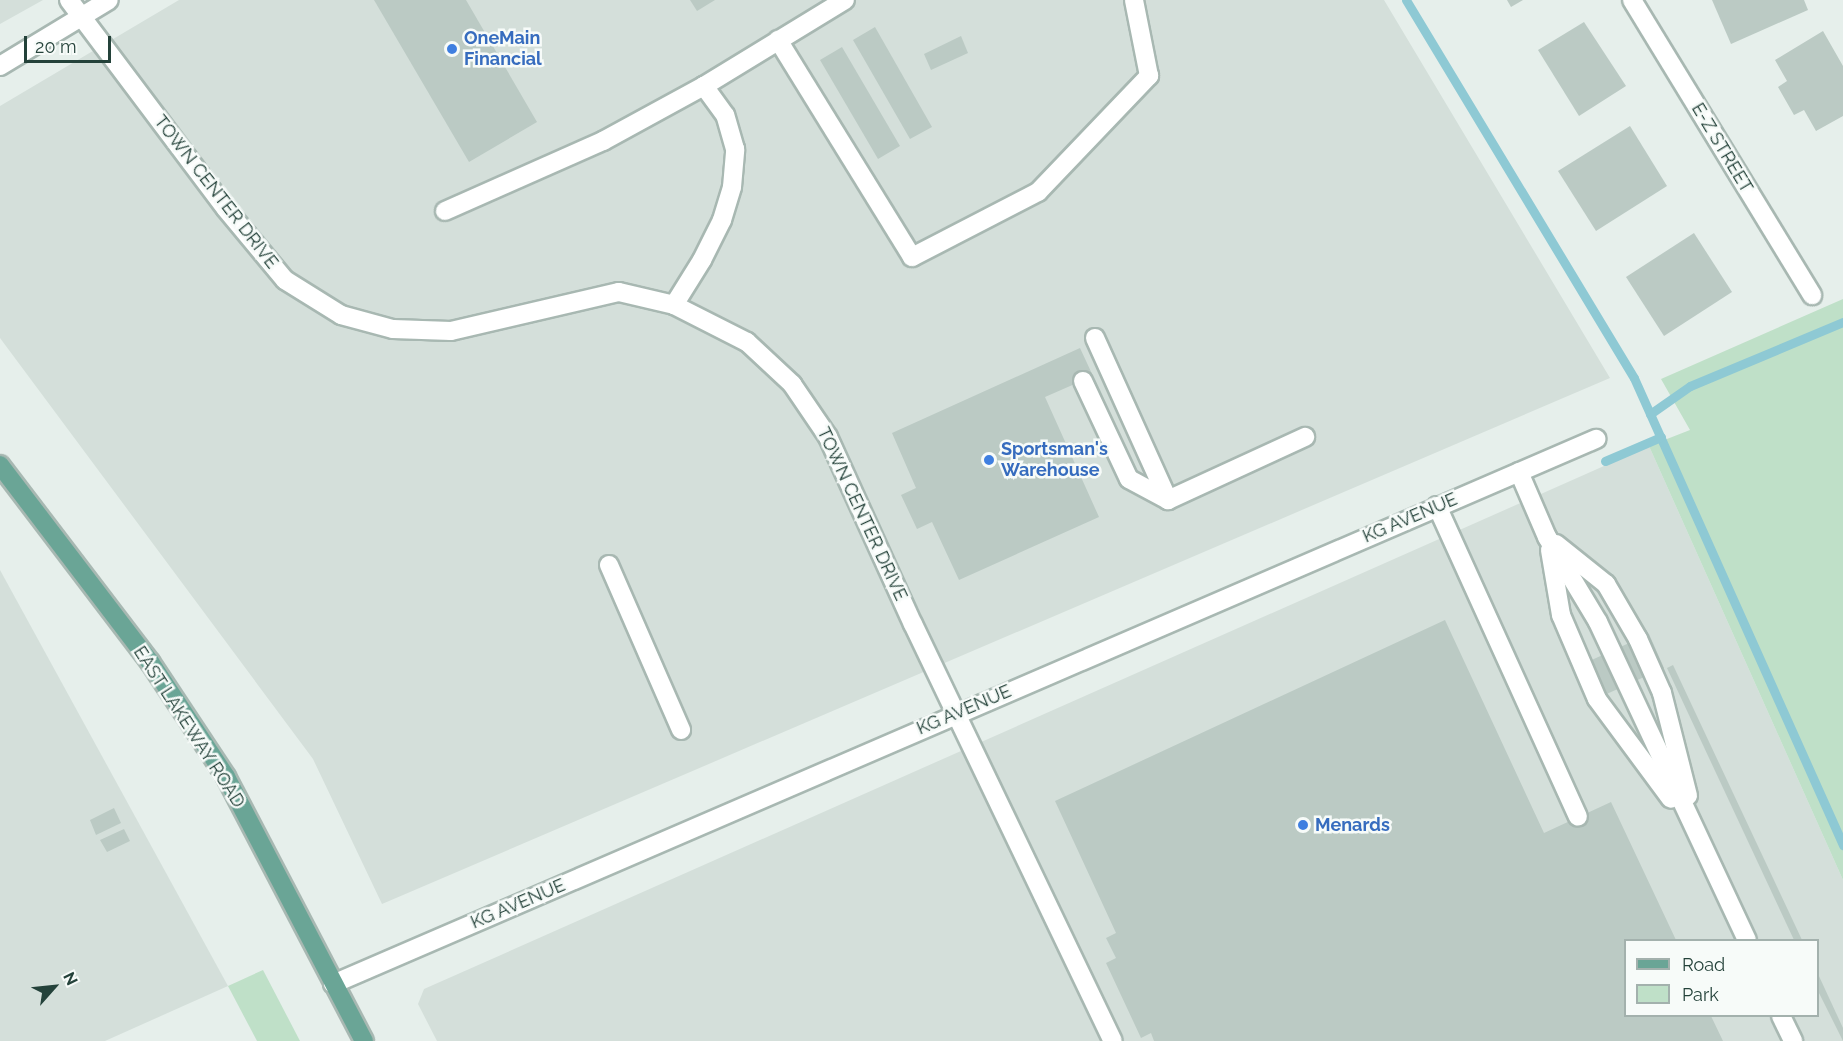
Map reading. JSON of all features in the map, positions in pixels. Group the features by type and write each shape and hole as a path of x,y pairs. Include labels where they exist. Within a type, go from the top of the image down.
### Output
{"main road":[{"name":"EAST LAKEWAY ROAD","path":"0,465 150,662 226,777 364,1041"}],"street":[{"name":"TOWN CENTER DRIVE","path":"69,0 226,209 285,280 341,315 393,329 451,331 619,292 674,305 747,342 792,384 832,445 955,713 1113,1041"},
{"path":"0,66 109,0"},
{"path":"445,211 603,141 704,87 844,0"},
{"path":"778,40 912,257 1038,192 1149,76 1134,0"},
{"name":"E-Z STREET","path":"1632,0 1812,295"},
{"path":"674,305 702,260 722,219 732,187 735,149 724,116 704,87"},
{"path":"1095,338 1168,500"},
{"path":"1083,381 1129,479 1168,500"},
{"path":"1168,500 1305,437"},
{"name":"KG AVENUE","path":"333,984 955,713 1596,439"},
{"path":"1519,472 1548,537 1598,622 1747,939"},
{"path":"1437,506 1578,817"},
{"path":"1548,537 1561,615 1597,699 1697,834"},
{"path":"1548,537 1606,584 1638,639 1662,693 1697,834"},
{"path":"609,566 681,730"},
{"path":"1781,1017 1793,1041"}],"shaded area":[{"path":"0,0 43,0 0,24"},
{"path":"179,0 1384,0 1610,378 382,904 313,759 0,338 0,106"},
{"path":"1649,446 1843,880 1843,1041 437,1041 418,1004 424,989"},
{"path":"0,570 228,986 105,1041 0,1041"}],"green space":[{"path":"1843,299 1843,880 1649,446 1690,430 1661,379"},
{"path":"263,970 300,1041 257,1041 228,986"}],"building":[{"path":"374,0 466,0 537,122 469,162"},
{"path":"690,0 715,0 697,11"},
{"path":"1507,0 1523,0 1511,7"},
{"path":"1712,0 1804,0 1808,10 1731,44"},
{"path":"1584,22 1626,86 1579,116 1538,50"},
{"path":"875,27 932,127 910,139 853,40"},
{"path":"1823,31 1843,66 1843,116 1816,131 1804,110 1794,115 1778,87 1787,81 1775,60"},
{"path":"961,36 968,53 931,70 924,54"},
{"path":"842,47 900,146 878,159 820,60"},
{"path":"1630,126 1667,186 1596,231 1558,171"},
{"path":"1694,233 1732,292 1664,336 1626,277"},
{"name":"Sportsman's Warehouse","path":"1080,348 1093,376 1045,397 1099,517 959,580 932,522 917,529 901,495 916,488 892,433"},
{"name":"Menards","path":"1445,620 1544,833 1611,802 1676,939 1624,939 1624,1017 1711,1017 1723,1041 1154,1041 1151,1033 1141,1038 1106,963 1116,958 1106,938 1116,933 1055,801"},
{"path":"1649,634 1664,668 1589,702 1574,668"},
{"path":"1673,665 1802,939 1794,939 1667,668"},
{"path":"114,808 121,823 96,835 90,820"},
{"path":"124,829 130,841 107,852 100,840"},
{"path":"1819,976 1843,1028 1843,1041 1819,993"}],"waterway":[{"path":"1406,0 1634,378 1843,845"},
{"path":"1650,414 1690,386 1843,322"},
{"path":"1605,461 1661,437"}],"place":[{"name":"OneMain Financial","path":"452,49"},
{"name":"Sportsman's Warehouse","path":"989,460"},
{"name":"Menards","path":"1303,825"}]}
